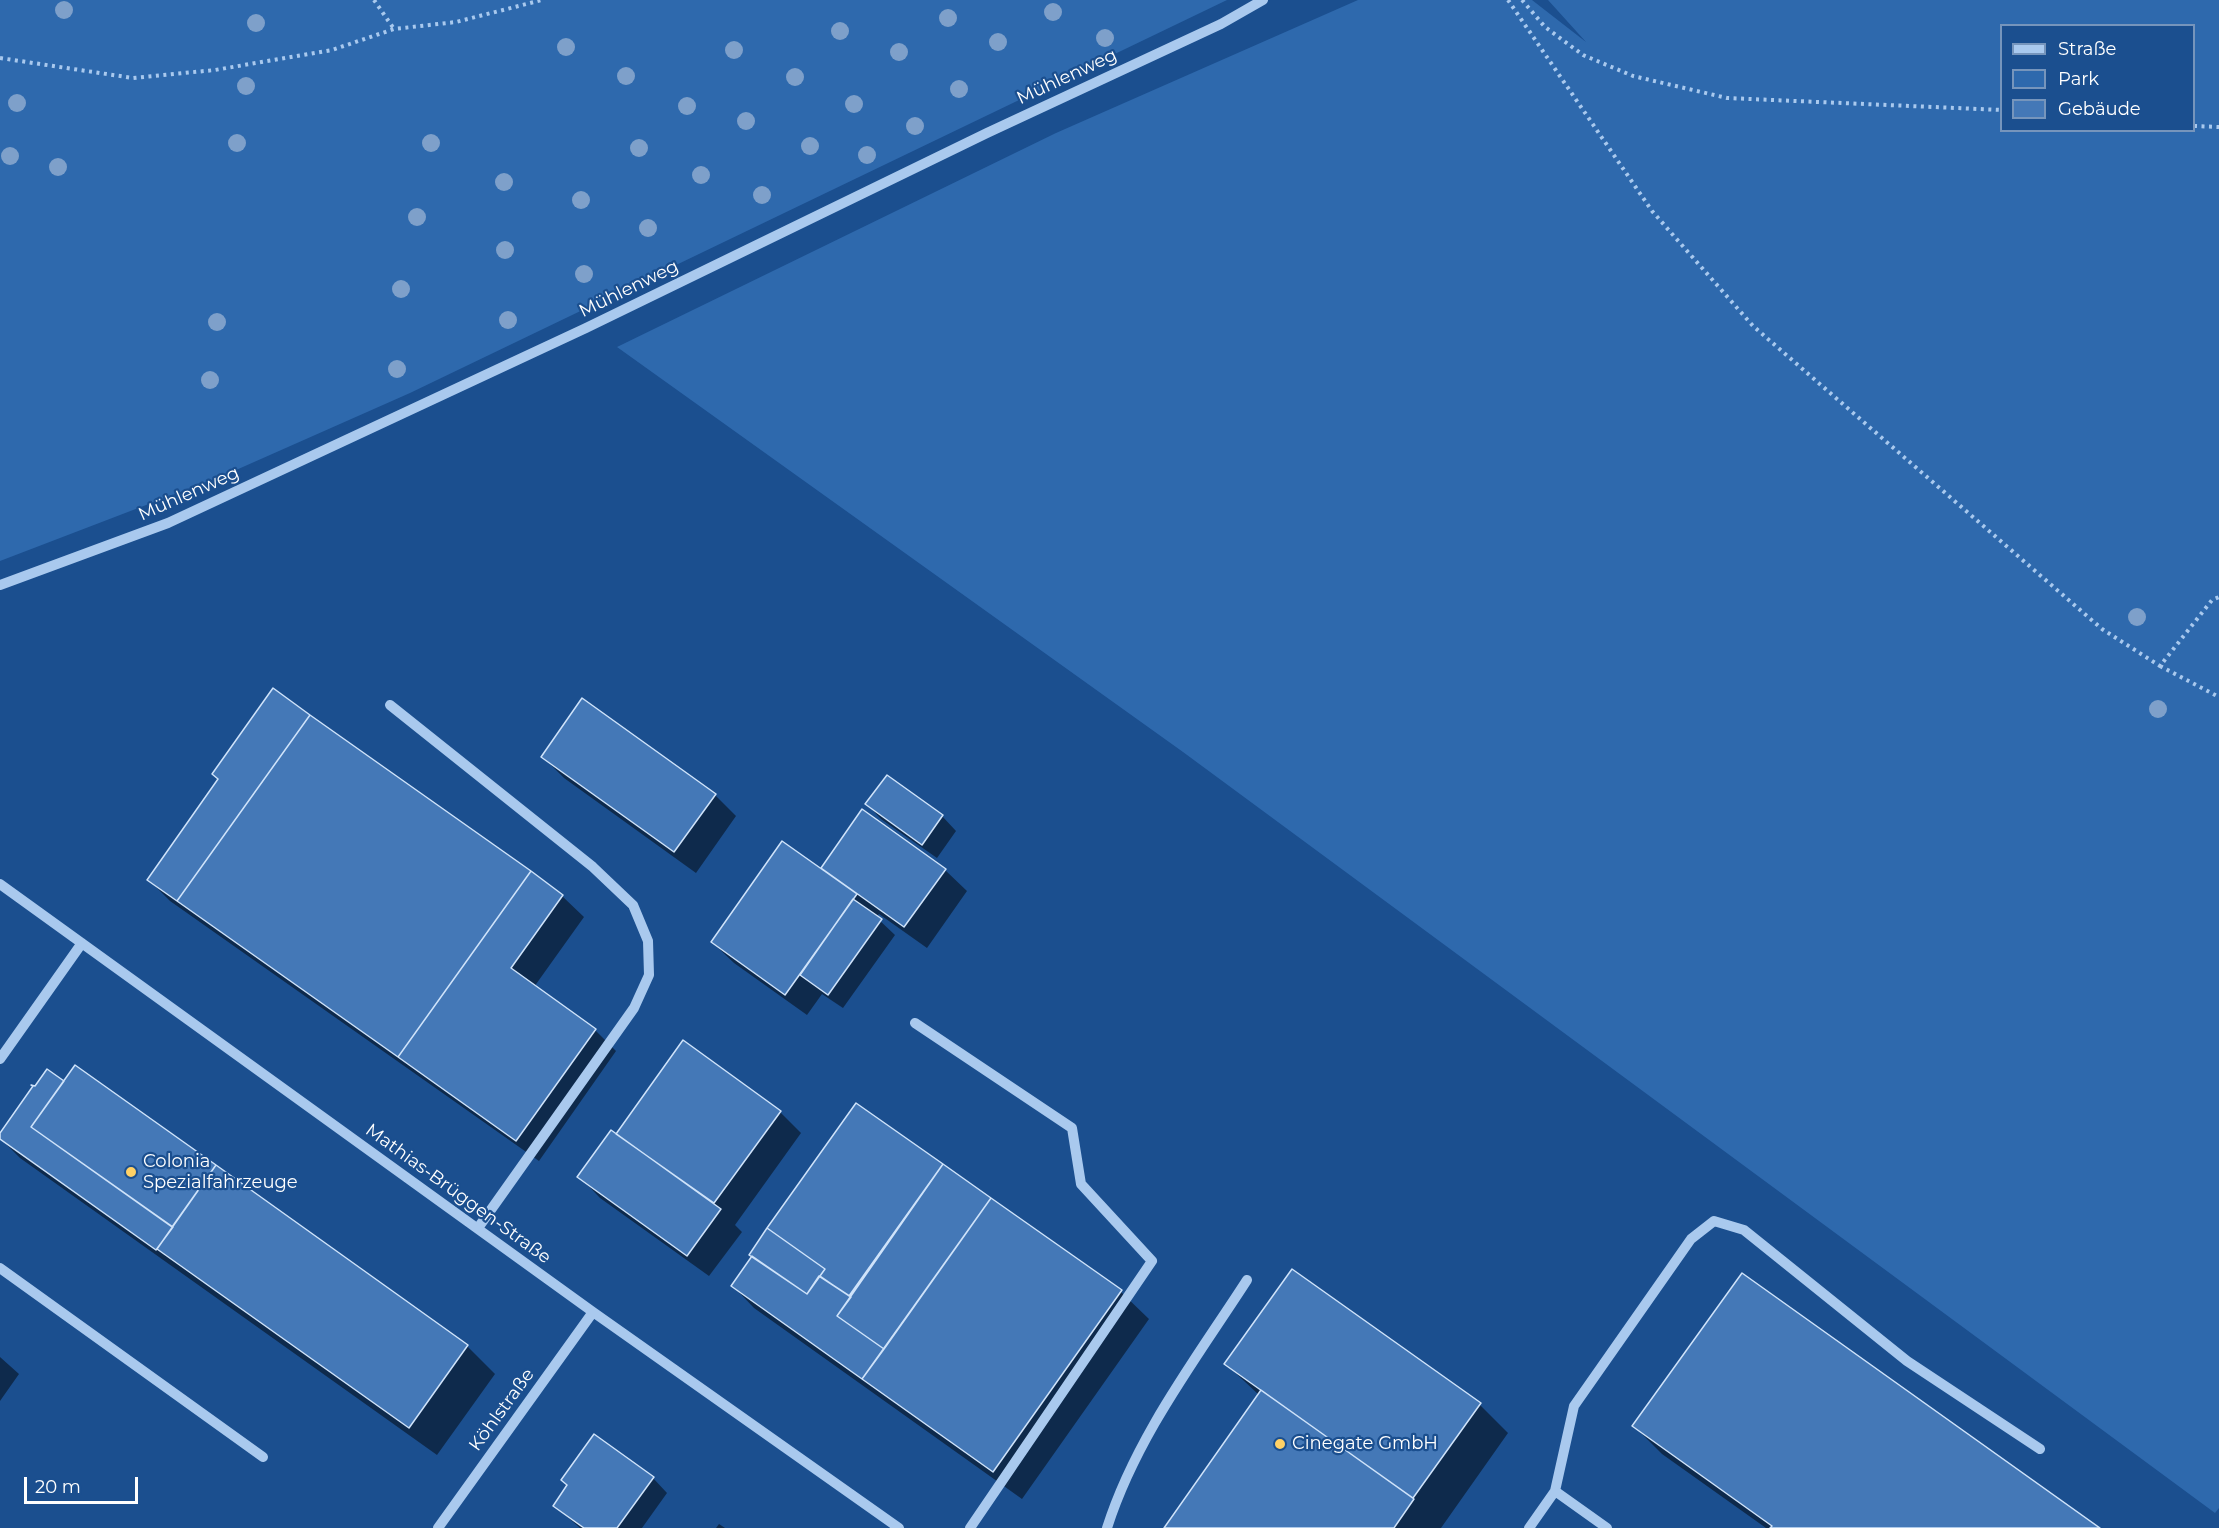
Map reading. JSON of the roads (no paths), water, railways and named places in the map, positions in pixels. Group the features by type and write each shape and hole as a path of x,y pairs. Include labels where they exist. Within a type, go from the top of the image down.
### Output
{"street":[{"name":"Mühlenweg","path":"0,585 168,523 586,328 987,133 1221,24 1263,0"},
{"path":"390,705 593,867 633,905 648,941 649,975 634,1008 478,1228"},
{"name":"Mathias-Brüggen-Straße","path":"0,884 593,1312 899,1528"},
{"path":"0,1059 82,943"},
{"path":"915,1023 1072,1128 1081,1184 1152,1261 970,1528"},
{"path":"1529,1528 1555,1491 1574,1406 1691,1239 1714,1221 1744,1230 1907,1361 2040,1449"},
{"path":"0,1268 263,1456"},
{"path":"1107,1528 1116,1502 1149,1432 1247,1280"},
{"name":"Köhlstraße","path":"438,1528 593,1312"},
{"path":"1555,1491 1607,1528"}],"place":[{"name":"Colonia Spezialfahrzeuge","path":"131,1172"},
{"name":"Cinegate GmbH","path":"1280,1444"}]}
